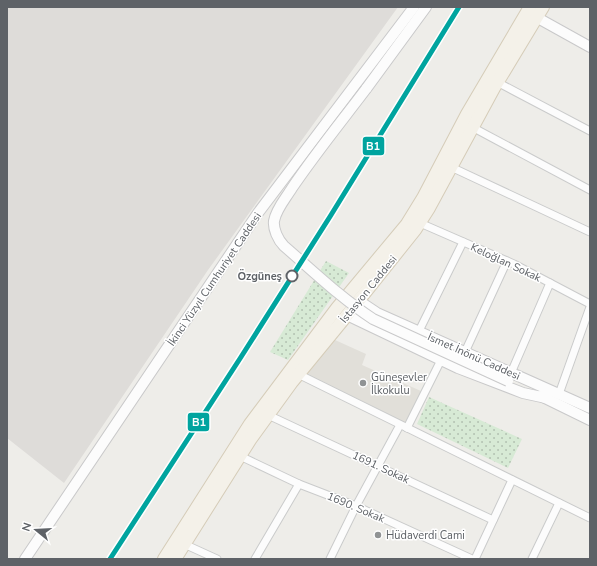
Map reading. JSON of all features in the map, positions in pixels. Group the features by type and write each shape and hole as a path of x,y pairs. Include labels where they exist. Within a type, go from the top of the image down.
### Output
{"main road":[{"name":"İkinci Yüzyıl Cumhuriyet Caddesi","path":"25,559 258,213 414,7"},
{"path":"426,7 317,153 280,207 274,224 278,238 284,246 360,311 373,319 510,377"},
{"name":"İstasyon Caddesi","path":"175,559 250,440 298,374 348,315 354,297 407,224 423,198 467,114 533,12 543,7"},
{"path":"533,12 590,47"},
{"name":"İstasyon Caddesi","path":"164,559 250,424 337,308 354,297 420,223 497,82 533,12"},
{"name":"İsmet İnönü Caddesi","path":"354,297 377,313 465,352 546,398 590,420"},
{"path":"337,308 348,315"},
{"name":"İsmet İnönü Caddesi","path":"348,315 441,360 523,393 546,398"},
{"name":"İsmet İnönü Caddesi","path":"510,377 559,394 590,408"}],"street":[{"path":"497,82 590,130"},
{"path":"472,127 590,190"},
{"path":"451,167 590,232"},
{"name":"Keloğlan Sokak","path":"420,223 507,261 590,304"},
{"path":"419,332 463,242"},
{"path":"465,352 507,261"},
{"path":"510,377 550,283"},
{"path":"559,394 590,307"},
{"path":"407,428 441,360"},
{"path":"298,374 590,518"},
{"name":"1691. Sokak","path":"268,415 493,520"},
{"path":"331,559 356,506 400,425"},
{"name":"1690. Sokak","path":"240,456 299,484 356,506 473,559"},
{"path":"473,559 512,480"},
{"path":"255,559 299,484"},
{"path":"532,559 559,503"},
{"path":"184,544 217,559"}],"shaded area":[{"path":"7,7 398,7 208,270 64,483 7,438"},
{"name":"Güneşevler İlkokulu","path":"335,340 366,354 362,365 421,391 406,423 305,375"}],"green space":[{"path":"326,261 349,273 288,360 270,352"},
{"path":"429,397 522,439 508,468 417,424"}],"transit line":[{"name":"B1","path":"110,559 331,215 459,7"}],"place":[{"name":"Özgüneş","path":"292,276"},
{"name":"Güneşevler İlkokulu","path":"363,383"},
{"name":"Hüdaverdi Cami","path":"378,535"}]}
